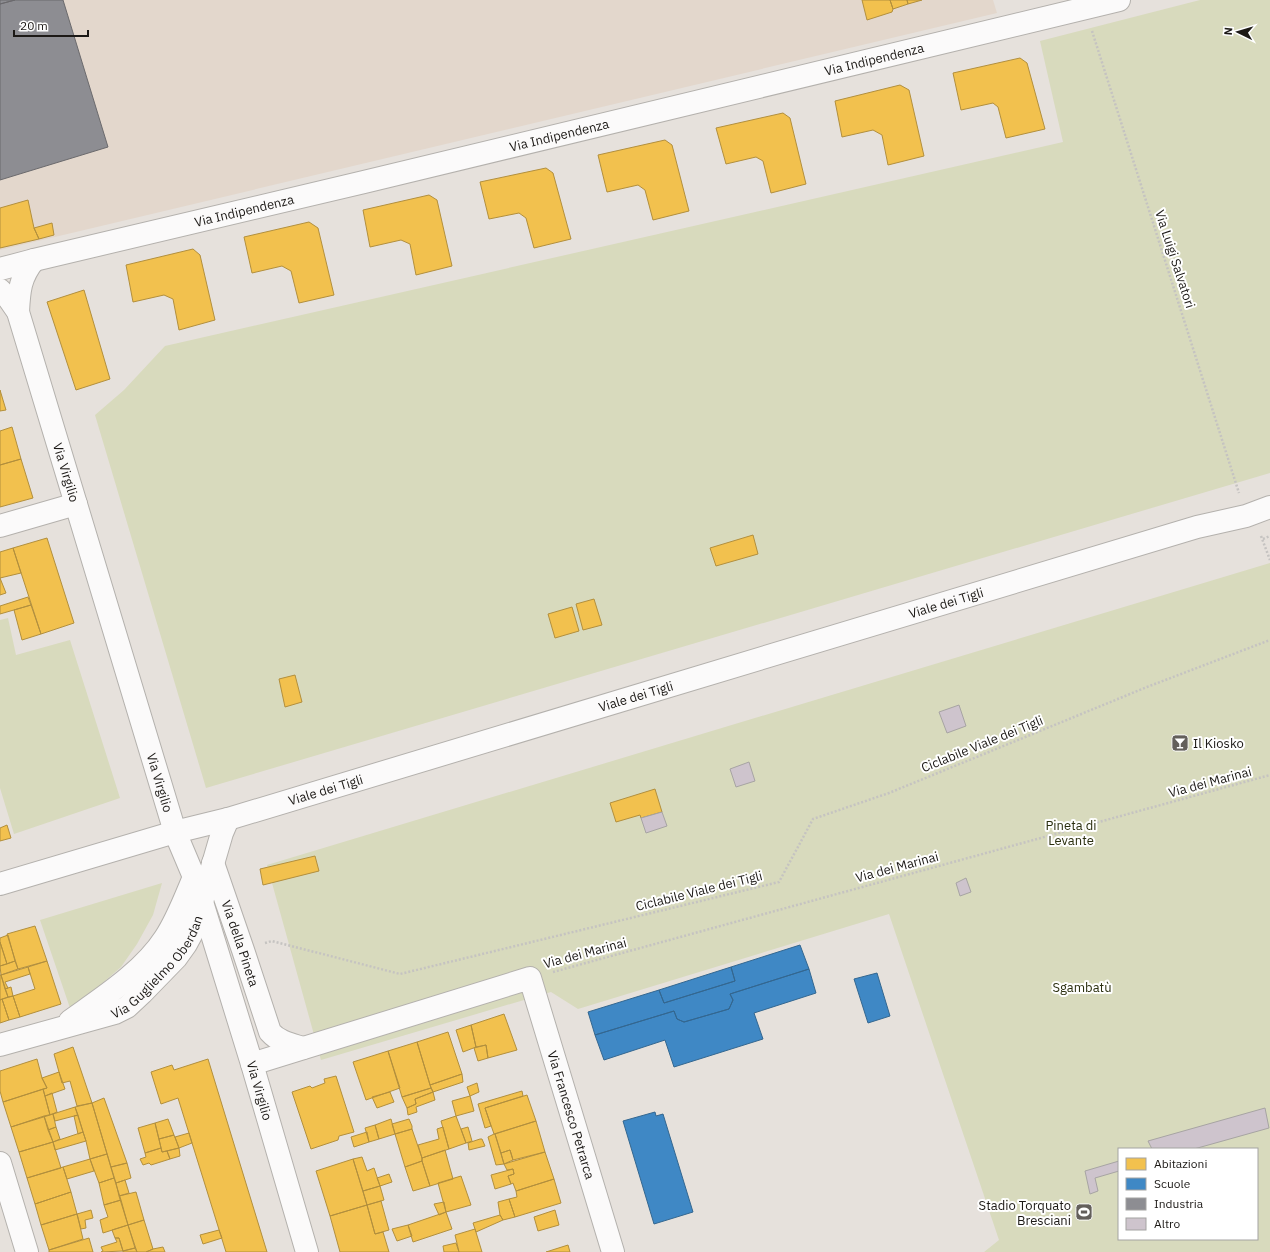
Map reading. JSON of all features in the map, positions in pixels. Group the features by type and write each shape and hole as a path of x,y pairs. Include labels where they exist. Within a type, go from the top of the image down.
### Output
{"street":[{"name":"Via Indipendenza","path":"0,270 34,260 371,181 1083,4 1119,0"},
{"name":"Via Virgilio","path":"18,312 21,281 28,267 34,260"},
{"name":"Via Virgilio","path":"0,290 9,299 18,312 175,832 194,877 202,902 252,1064 307,1252"},
{"path":"0,526 76,504"},
{"name":"Viale dei Tigli","path":"0,884 175,832 228,820 1197,527 1246,516 1270,507"},
{"path":"213,863 222,833 228,820"},
{"name":"Via della Pineta","path":"213,863 270,1032 283,1042 303,1048"},
{"name":"Via Guglielmo Oberdan","path":"0,1045 115,1013 122,1010 132,1002 161,974 182,950 193,931 213,863"},
{"name":"Via Guglielmo Oberdan","path":"59,1028 107,995 133,973 161,944 172,927 194,877"},
{"path":"252,1064 530,978"},
{"name":"Via Francesco Petrarca","path":"530,978 613,1252"},
{"path":"0,1163 27,1252"}],"path":[{"name":"Via Luigi Salvatori","path":"1083,4 1246,516"},
{"path":"1270,536 1263,539 1270,560"},
{"name":"Ciclabile Viale dei Tigli","path":"243,950 272,941 400,974 778,882 813,819 889,793 1147,687 1270,640"},
{"name":"Via dei Marinai","path":"530,978 1270,776"}],"shaded area":[{"path":"0,0 993,0 997,13 0,250"}],"green space":[{"path":"1200,0 1270,0 1270,473 206,788 95,415 124,390 165,346 1063,142 1040,41"},
{"name":"Pineta di Levante","path":"1270,563 1270,1252 984,1252 999,1240 889,914 578,1009 551,992 321,1060 267,865"},
{"path":"8,618 16,655 70,640 120,798 14,834 0,788 0,620"},
{"path":"162,883 153,915 137,944 121,967 90,994 70,1008 40,920"}],"building: Abitazioni":[{"path":"862,0 890,0 893,9 892,12 867,20"},
{"path":"890,0 907,0 908,4 893,9"},
{"path":"907,0 922,0 908,4"},
{"path":"1020,58 1027,63 1045,129 1006,138 998,107 993,103 961,110 953,73"},
{"path":"900,85 909,90 924,156 888,165 882,135 873,130 842,137 835,101"},
{"path":"783,113 790,118 806,184 771,193 763,161 756,157 726,164 716,128"},
{"path":"665,140 672,145 689,211 653,220 645,190 638,185 607,192 598,155"},
{"path":"546,168 553,173 571,239 534,248 526,218 519,213 489,219 480,182"},
{"path":"429,195 437,200 452,266 416,275 410,244 401,240 370,247 363,210"},
{"path":"28,200 34,228 39,239 0,248 0,208"},
{"path":"309,222 318,228 334,295 299,303 291,271 282,266 252,273 244,237"},
{"path":"52,223 54,235 39,239 34,228"},
{"path":"193,249 200,255 215,320 179,330 173,299 164,295 133,302 126,265"},
{"path":"84,290 110,379 76,390 47,302"},
{"path":"0,390 6,410 0,411"},
{"path":"12,427 21,459 0,465 0,431"},
{"path":"21,459 33,498 0,507 0,465"},
{"path":"753,535 758,554 716,566 710,548"},
{"path":"47,538 74,623 41,634 13,548"},
{"path":"13,548 21,573 0,578 0,552"},
{"path":"0,578 6,593 0,595"},
{"path":"28,597 31,605 0,614 0,606"},
{"path":"594,599 602,625 583,630 576,604"},
{"path":"31,605 41,634 22,640 14,610"},
{"path":"572,607 579,631 555,638 548,614"},
{"path":"295,675 302,702 285,707 279,679"},
{"path":"655,789 662,812 641,818 640,815 616,822 610,803"},
{"path":"7,825 11,838 0,841 0,828"},
{"path":"315,856 319,871 263,885 260,869"},
{"path":"35,926 47,961 18,969 7,934"},
{"path":"8,935 15,961 7,964 0,938"},
{"path":"0,942 7,964 0,966"},
{"path":"15,961 18,969 1,975 0,966"},
{"path":"47,961 61,1004 20,1017 13,996 35,989 28,967"},
{"path":"28,967 30,974 5,982 8,988 5,989 1,975"},
{"path":"0,975 8,997 0,1000"},
{"path":"11,987 13,996 8,997 5,989"},
{"path":"13,996 20,1017 9,1020 2,999"},
{"path":"2,999 9,1020 0,1023 0,1000"},
{"path":"504,1014 517,1050 488,1058 486,1045 476,1047 471,1025"},
{"path":"471,1025 476,1047 463,1052 456,1030"},
{"path":"448,1032 462,1074 430,1085 417,1042"},
{"path":"417,1042 431,1088 402,1097 388,1051"},
{"path":"486,1045 488,1058 478,1061 474,1048"},
{"path":"73,1047 92,1103 77,1106 70,1081 62,1083 54,1054"},
{"path":"388,1051 400,1088 366,1100 353,1062"},
{"path":"37,1059 42,1078 47,1088 3,1102 0,1091 0,1071"},
{"path":"208,1059 267,1252 226,1252 178,1098 161,1104 151,1072 172,1065 174,1070"},
{"path":"59,1072 65,1089 45,1096 43,1089 47,1088 42,1078"},
{"path":"462,1074 463,1082 433,1092 430,1085"},
{"path":"336,1076 354,1132 339,1136 338,1140 311,1149 292,1092 310,1086 312,1088 325,1083 324,1079"},
{"path":"477,1083 479,1092 470,1096 467,1087"},
{"path":"431,1088 433,1092 415,1099 416,1104 407,1108 402,1097"},
{"path":"43,1089 50,1115 11,1127 3,1102"},
{"path":"522,1091 523,1096 485,1108 491,1126 485,1128 478,1104"},
{"path":"390,1092 394,1102 377,1108 372,1097"},
{"path":"433,1092 435,1100 416,1107 417,1112 408,1115 407,1108 416,1104 415,1099"},
{"path":"52,1093 57,1112 50,1115 45,1096"},
{"path":"527,1095 536,1121 494,1134 485,1108"},
{"path":"470,1096 474,1111 456,1116 452,1101"},
{"path":"104,1098 127,1163 111,1167 92,1103"},
{"path":"92,1103 107,1154 90,1159 75,1107"},
{"path":"75,1107 78,1115 55,1121 53,1114"},
{"path":"53,1114 56,1127 48,1130 44,1116"},
{"path":"78,1115 83,1132 78,1134 74,1116"},
{"path":"44,1116 53,1142 19,1152 11,1127"},
{"path":"456,1116 466,1143 449,1149 441,1121"},
{"path":"168,1119 174,1135 159,1139 155,1123"},
{"path":"391,1119 395,1134 379,1139 375,1125"},
{"path":"409,1119 412,1129 395,1134 392,1124"},
{"path":"536,1121 545,1152 513,1160 510,1150 501,1153 495,1134"},
{"path":"155,1123 161,1148 145,1153 138,1128"},
{"path":"375,1125 379,1139 369,1142 365,1128"},
{"path":"56,1127 60,1139 53,1142 48,1130"},
{"path":"443,1127 449,1149 422,1158 418,1145 439,1139 437,1129"},
{"path":"468,1127 472,1141 466,1143 461,1129"},
{"path":"412,1129 422,1161 405,1167 395,1134"},
{"path":"83,1132 86,1141 55,1150 53,1142"},
{"path":"367,1132 369,1142 354,1147 351,1137"},
{"path":"189,1133 192,1143 179,1148 175,1137"},
{"path":"494,1134 504,1164 496,1165 488,1137"},
{"path":"174,1135 179,1148 162,1152 159,1139"},
{"path":"482,1139 485,1146 469,1150 468,1143"},
{"path":"53,1142 61,1168 27,1178 19,1152"},
{"path":"161,1148 162,1152 167,1151 170,1159 151,1165 149,1163 143,1165 140,1159 146,1157 145,1153"},
{"path":"179,1148 180,1156 170,1159 167,1151"},
{"path":"445,1150 453,1179 430,1186 422,1158"},
{"path":"510,1150 513,1160 504,1164 501,1153"},
{"path":"545,1152 554,1179 516,1191 508,1176 514,1174 513,1169 507,1170 504,1164"},
{"path":"107,1154 114,1178 99,1183 90,1159"},
{"path":"362,1157 367,1171 374,1168 380,1186 363,1191 353,1159"},
{"path":"90,1159 94,1171 67,1179 63,1167"},
{"path":"353,1159 367,1205 330,1216 316,1171"},
{"path":"422,1161 430,1186 413,1191 405,1167"},
{"path":"127,1163 131,1178 116,1183 111,1167"},
{"path":"63,1167 71,1192 35,1204 27,1178"},
{"path":"513,1169 514,1174 508,1176 511,1184 495,1189 491,1175"},
{"path":"389,1174 392,1182 380,1186 377,1178"},
{"path":"461,1176 471,1205 446,1212 438,1183"},
{"path":"114,1178 121,1200 104,1205 99,1183"},
{"path":"554,1179 561,1203 515,1217 509,1199 517,1197 516,1191"},
{"path":"125,1180 129,1193 119,1196 116,1183"},
{"path":"380,1186 384,1200 367,1205 363,1191"},
{"path":"71,1192 77,1214 41,1225 35,1204"},
{"path":"136,1192 144,1220 128,1225 119,1196"},
{"path":"509,1199 515,1217 503,1220 500,1215 498,1202"},
{"path":"121,1200 128,1225 103,1233 100,1220 108,1217 104,1205"},
{"path":"381,1201 389,1230 375,1234 367,1205"},
{"path":"444,1202 446,1212 439,1215 434,1204"},
{"path":"367,1205 375,1234 383,1232 389,1252 340,1252 330,1216"},
{"path":"91,1210 93,1218 85,1220 86,1228 81,1229 77,1214"},
{"path":"555,1210 559,1225 538,1231 534,1217"},
{"path":"446,1212 452,1229 413,1242 408,1225"},
{"path":"77,1214 83,1239 49,1250 41,1225"},
{"path":"500,1215 503,1220 476,1232 473,1223"},
{"path":"144,1220 153,1249 146,1252 137,1252 128,1225"},
{"path":"128,1225 135,1248 123,1251 119,1238 115,1238 112,1230"},
{"path":"408,1225 412,1236 397,1241 392,1229"},
{"path":"475,1229 482,1252 459,1252 455,1235"},
{"path":"219,1230 222,1238 203,1244 200,1235"},
{"path":"89,1238 93,1252 49,1252 49,1250"},
{"path":"115,1238 119,1238 123,1251 101,1252 103,1251 101,1247 117,1242"},
{"path":"456,1243 459,1252 444,1252 443,1246"},
{"path":"568,1245 570,1252 546,1252"},
{"path":"163,1247 165,1252 146,1252 153,1249"},
{"path":"135,1248 137,1252 123,1252 123,1251"}],"building: Scuole":[{"path":"800,945 809,969 730,994 733,1000 729,1009 684,1022 677,1019 674,1011 595,1035 588,1012 659,990 664,1003 735,981 731,967"},
{"path":"731,967 735,981 664,1003 659,990"},
{"path":"809,969 816,993 754,1013 763,1039 674,1067 665,1040 604,1060 595,1035 674,1011 677,1019 684,1022 729,1009 733,1000 730,994"},
{"path":"877,973 890,1016 868,1023 854,979"},
{"path":"655,1112 656,1116 663,1114 693,1212 654,1224 623,1121"}],"building: Industria":[{"path":"0,0 15,0 0,4"},
{"path":"15,0 63,0 108,147 0,180 0,4"}],"building: Altro":[{"path":"959,705 966,726 947,733 939,712"},
{"path":"749,762 755,781 736,787 730,769"},
{"path":"662,812 667,826 646,833 641,818"},
{"path":"966,878 971,892 960,896 956,883"},
{"path":"1265,1108 1269,1128 1198,1148 1152,1148 1148,1141"},
{"path":"1118,1161 1118,1171 1095,1178 1098,1191 1090,1194 1085,1171"}],"place":[{"name":"Il Kiosko","path":"1180,743"},
{"name":"Stadio Torquato Bresciani","path":"1084,1212"}],"park label":[{"name":"Sgambatù","path":"1082,987"}]}
